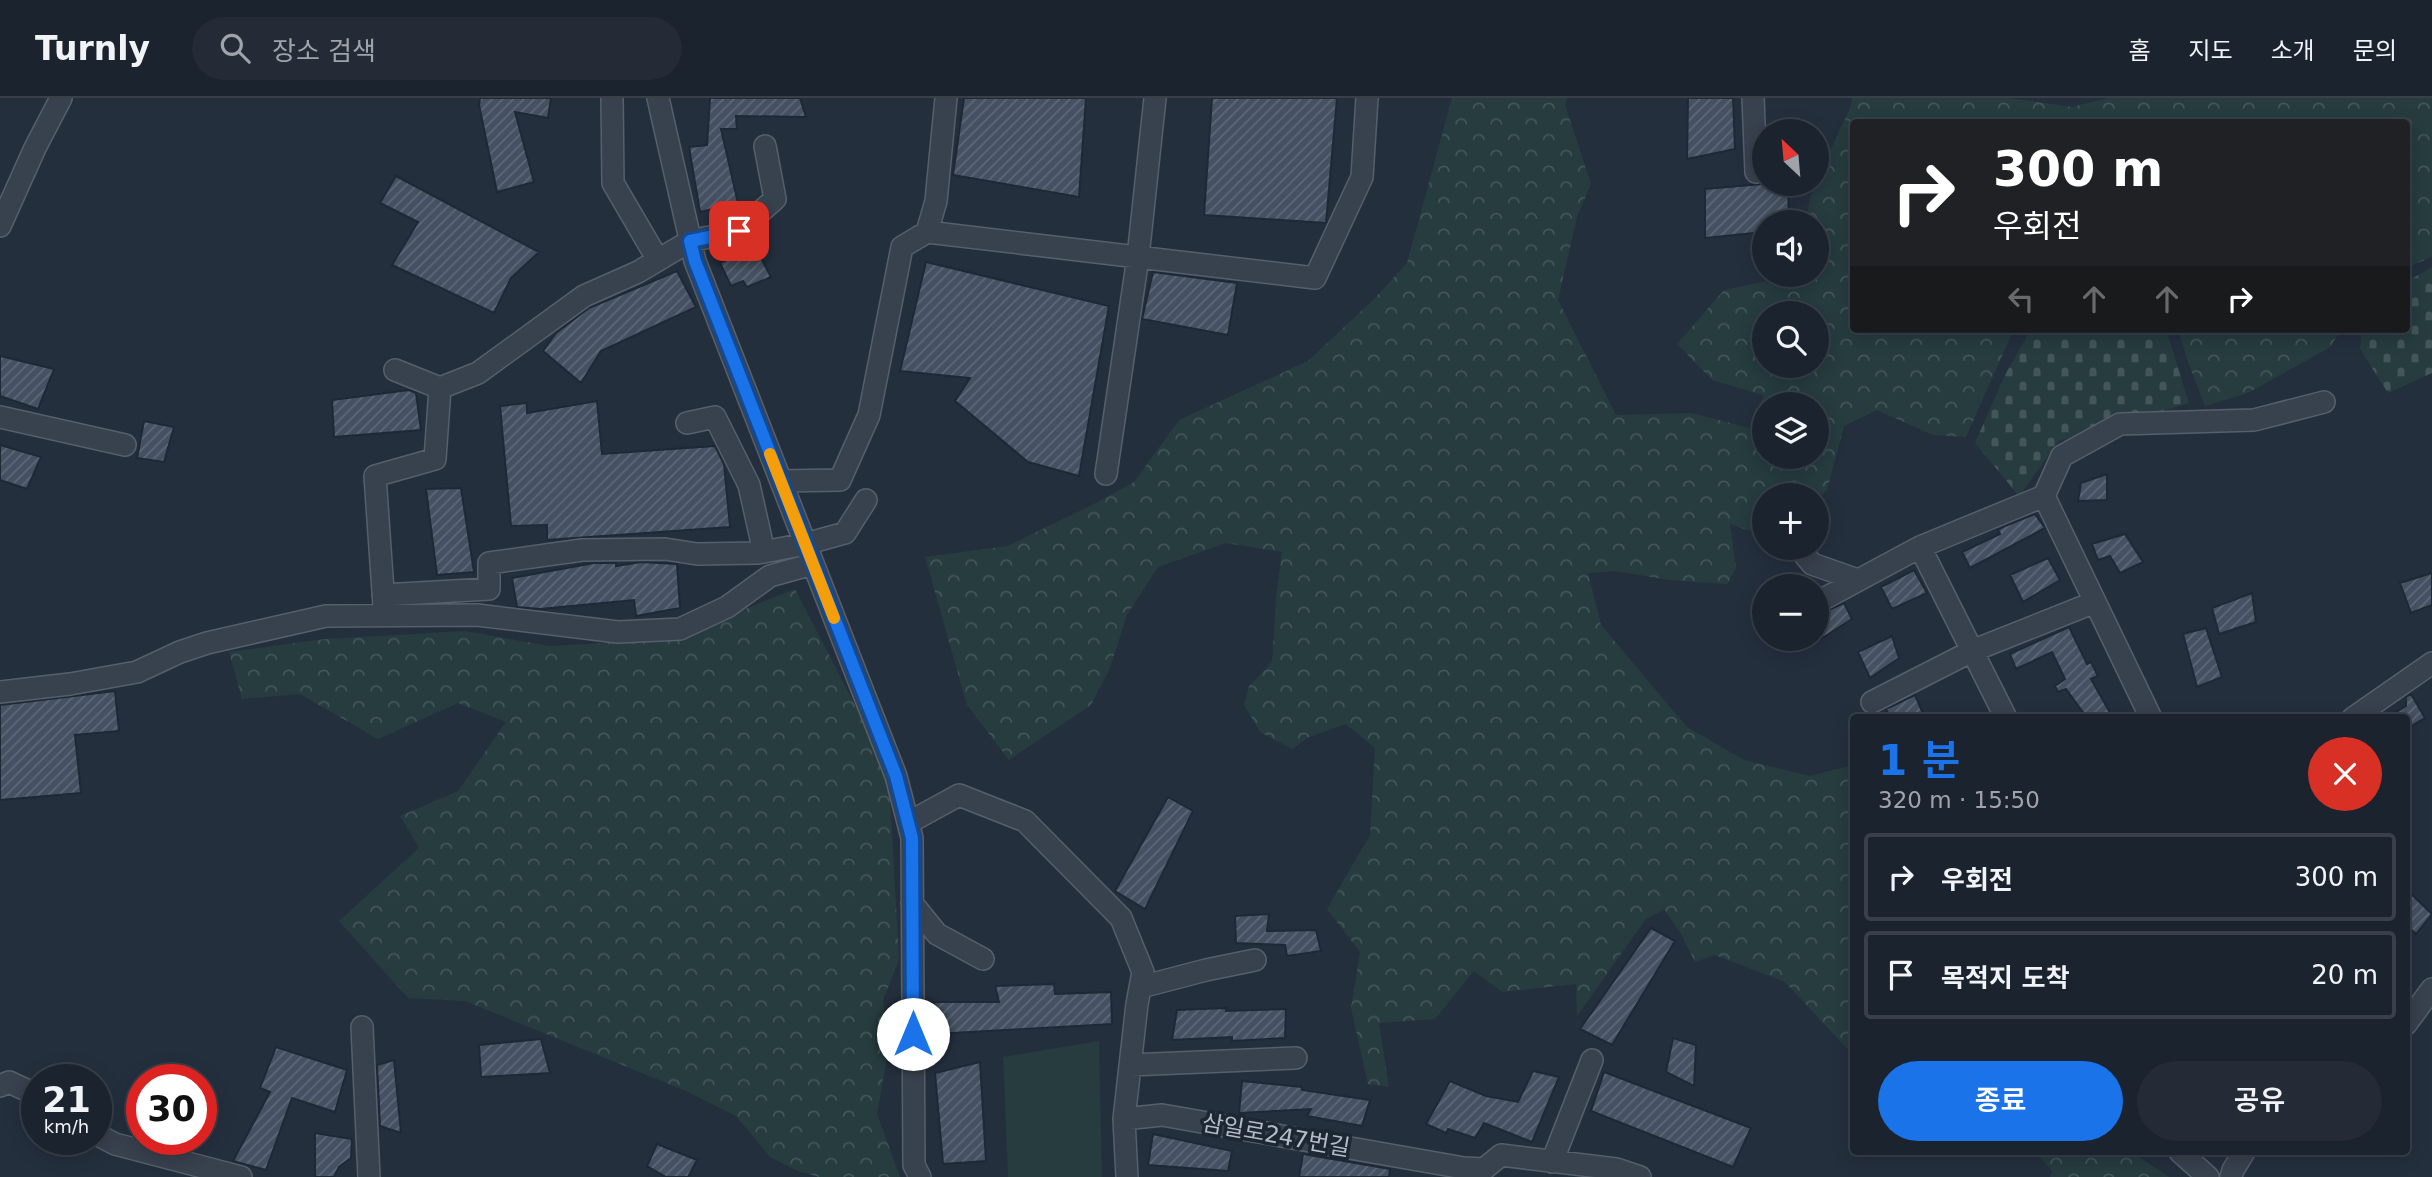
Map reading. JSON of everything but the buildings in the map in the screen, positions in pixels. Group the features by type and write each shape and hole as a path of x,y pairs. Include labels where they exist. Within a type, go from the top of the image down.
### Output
{"street":[{"path":"0,226 61,98"},
{"path":"612,98 613,183 658,260"},
{"path":"659,98 695,261 896,776 912,838 914,1165 920,1177"},
{"path":"926,232 936,201 946,98"},
{"path":"1106,474 1138,257 1155,98"},
{"path":"781,481 840,480 869,415 902,247 926,232 1315,278 1362,177 1367,98"},
{"path":"1753,98 1754,119"},
{"path":"395,370 440,388 478,373 584,296 638,272 690,241 739,231 775,199 765,146"},
{"path":"384,605 375,476 435,459 440,388"},
{"path":"1829,596 1920,547 2044,496 2062,456 2120,424 2254,420 2324,402"},
{"path":"0,417 125,445"},
{"path":"687,423 715,417 749,485 764,552"},
{"path":"2044,496 2149,714"},
{"path":"384,605 618,632 680,629 727,607 770,576 845,533 866,500"},
{"path":"1920,547 2004,714"},
{"path":"0,692 137,673 180,652 207,643 326,616 489,589 489,563 582,550 665,549 697,554 809,554"},
{"path":"1809,560 1812,564 1858,580"},
{"path":"1872,702 1972,651 2095,601"},
{"path":"2359,714 2432,663"},
{"path":"908,823 959,795 1026,821 1121,918 1143,972 1124,1119 1127,1177"},
{"path":"912,903 937,934 983,959"},
{"path":"1140,987 1255,960"},
{"path":"2410,1019 2432,989"},
{"path":"362,1027 369,1177"},
{"path":"1130,1065 1296,1058"},
{"path":"1592,1060 1552,1162 1616,1169 1640,1177"},
{"path":"0,1086 9,1082 21,1088"},
{"name":"삼일로247번길","path":"1124,1119 1162,1115 1464,1168 1484,1169 1501,1155 1552,1162"},
{"path":"112,1142 241,1177"},
{"path":"2183,1155 2208,1177"},
{"path":"2231,1177 2242,1155"}],"green space":[{"path":"1452,98 1567,98 1565,105 1591,184 1577,217 1558,300 1616,415 1692,413 1752,429 1752,469 1829,469 1829,392 1753,392 1712,380 1677,344 1724,290 1752,284 1752,287 1829,287 1829,210 1808,210 1812,196 1829,196 1829,154 1851,106 1852,98 2009,98 2072,107 2108,98 2432,98 2432,257 2410,266 2410,119 1850,119 1850,333 2012,333 1966,437 1933,435 1877,410 1844,426 1829,483 1752,483 1752,532 1730,524 1736,568 1727,584 1669,580 1615,571 1588,573 1601,625 1687,727 1744,760 1810,776 1850,766 1850,1052 1785,982 1715,955 1695,962 1664,909 1645,920 1577,1016 1576,984 1502,992 1474,971 1435,1019 1379,1023 1389,1087 1368,1084 1351,1008 1360,952 1327,909 1370,835 1375,748 1346,724 1309,737 1292,749 1260,732 1244,705 1249,686 1272,662 1282,552 1226,543 1158,567 1127,615 1110,668 1091,705 1009,760 967,705 925,557 1008,546 1092,505 1134,482 1179,420 1308,361 1375,298 1407,263"},
{"path":"2432,267 2432,373 2388,393 2360,349 2362,333 2410,333 2410,280"},
{"path":"2029,333 2167,333 2189,403 2059,441 2019,496 1975,443 2005,375"},
{"path":"2179,333 2339,333 2330,347 2248,393 2205,406"},
{"path":"795,589 872,738 889,779 899,960 883,1000 888,1051 877,1114 900,1177 819,1177 798,1171 770,1157 736,1116 686,1091 465,1001 408,998 339,921 419,848 400,816 458,791 506,722 458,703 378,739 300,694 242,699 229,652 325,639 465,631 549,646 669,640"},
{"path":"1099,1041 1102,1177 1008,1177 1003,1057"},
{"path":"2039,1155 2136,1155 2169,1177 2050,1177 2052,1171"}],"slow traffic":[{"path":"770,454 834,618"}],"route":[{"path":"739,231 690,241 695,261 896,776 912,838 913,1034"}]}
